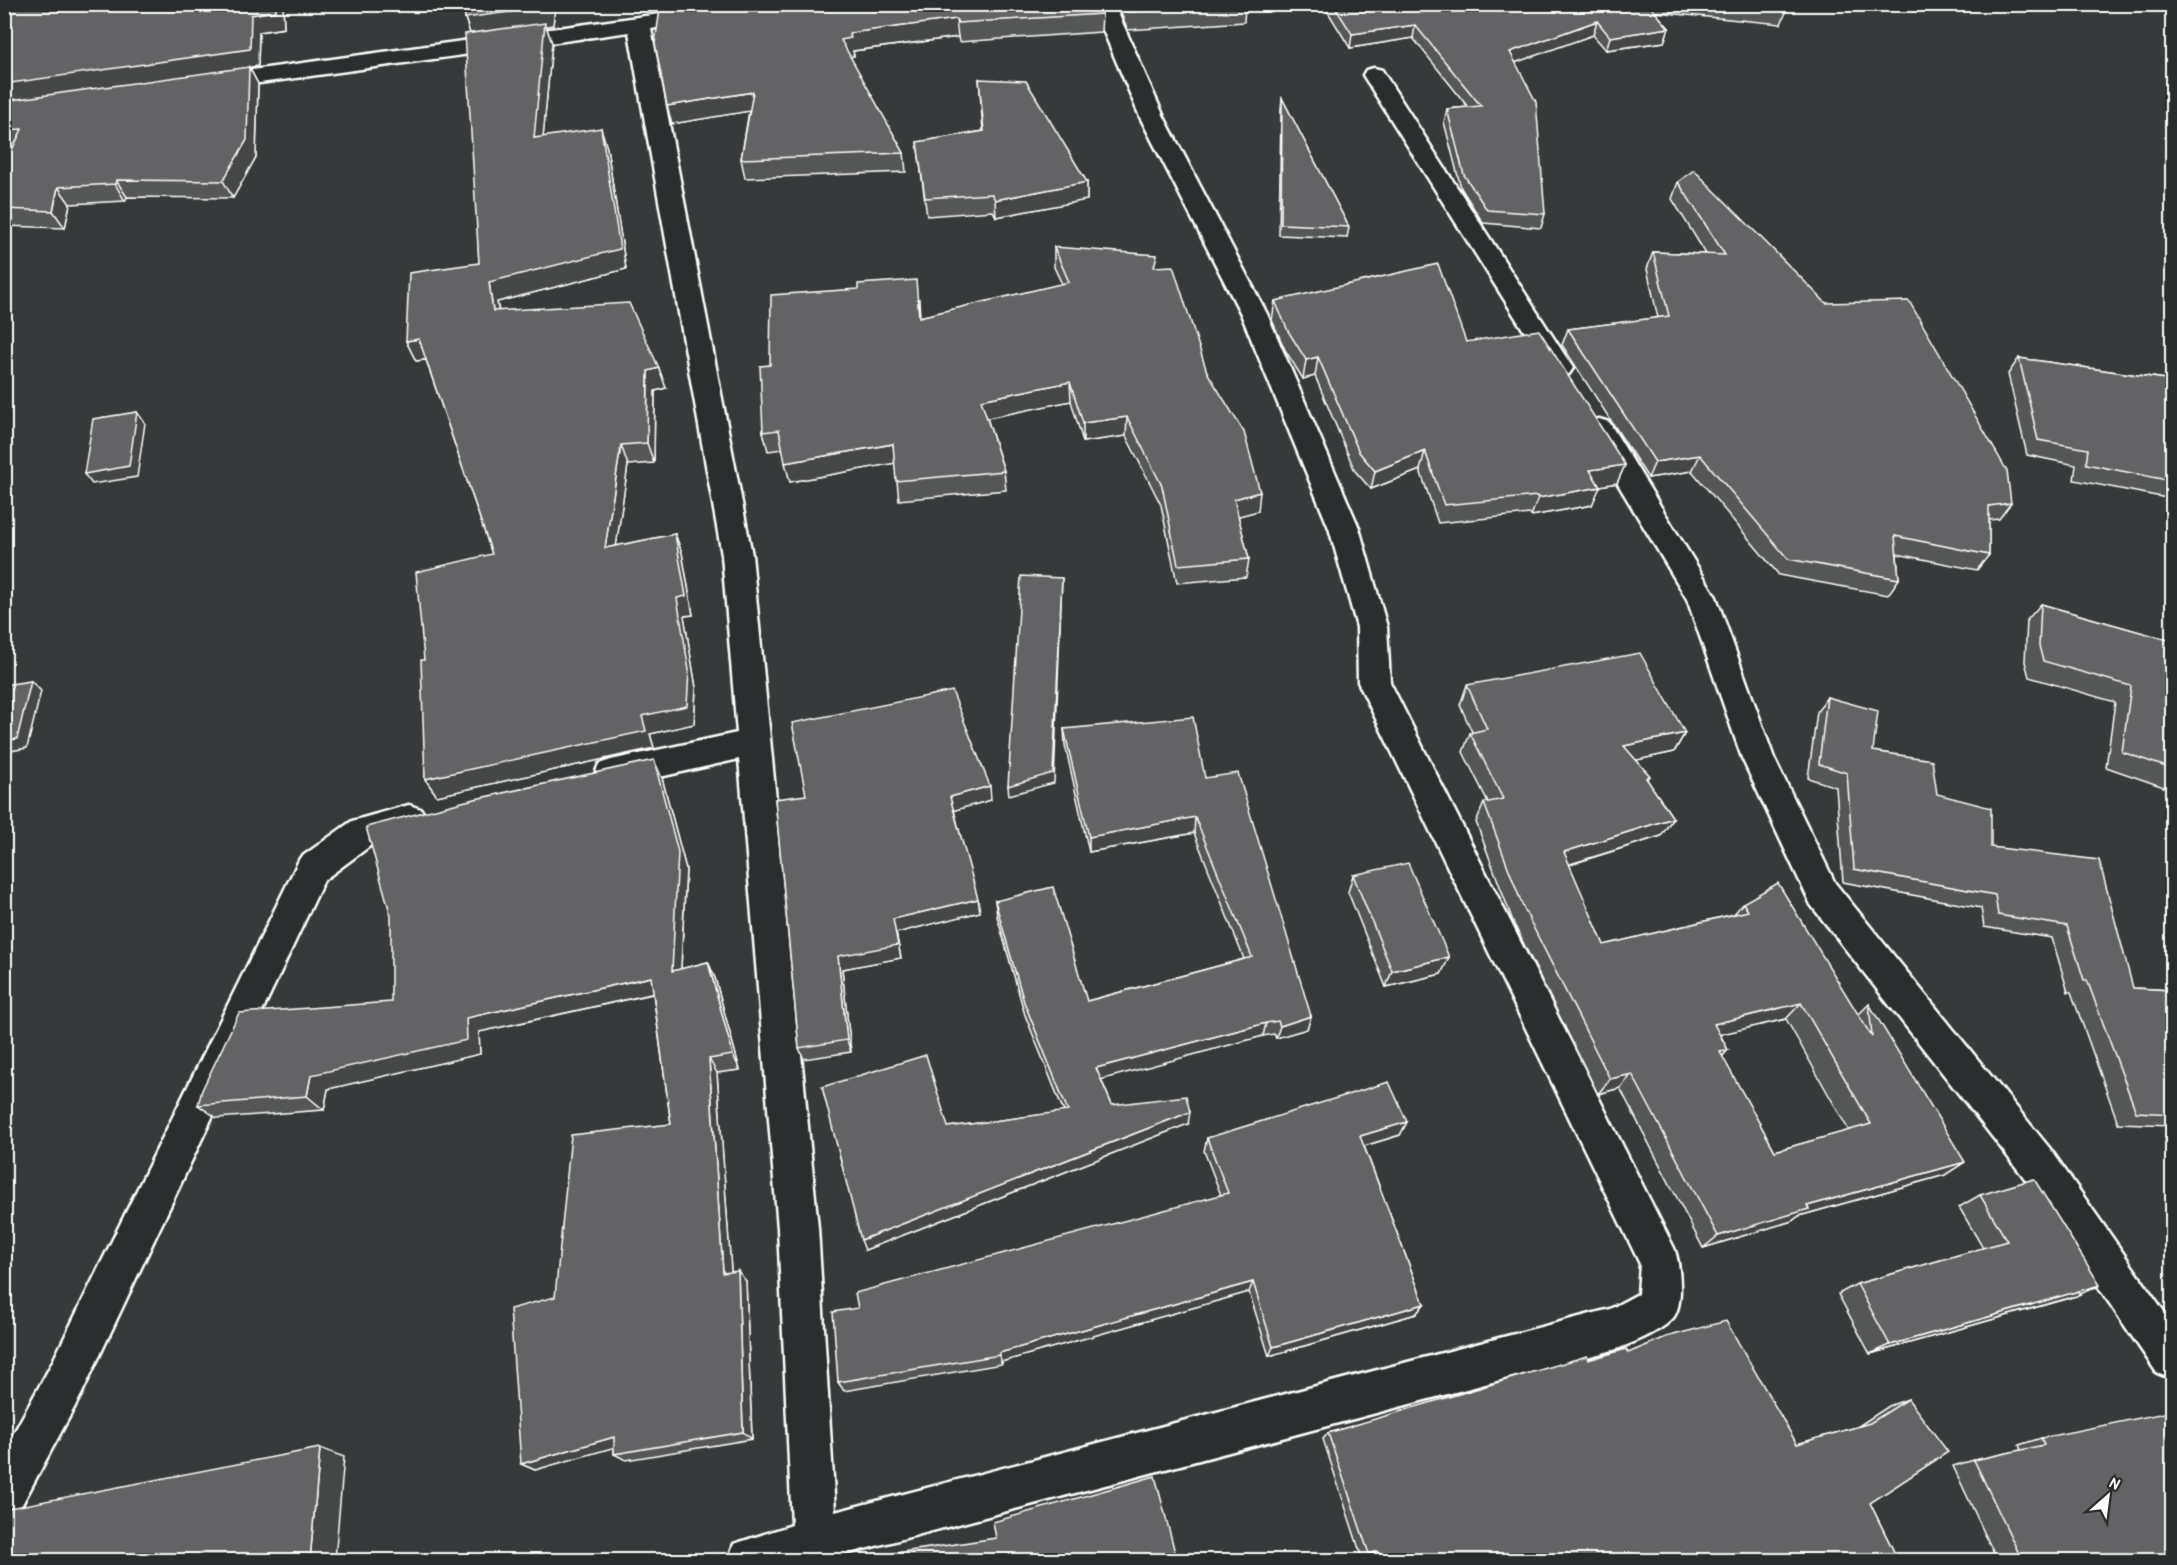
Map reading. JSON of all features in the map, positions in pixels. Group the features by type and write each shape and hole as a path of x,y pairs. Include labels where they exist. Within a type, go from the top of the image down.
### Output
{"street":[{"path":"750,1560 815,1550 1617,1328 1658,1305 1660,1262 1374,682 1372,627 1344,528 1254,314 1152,117 1103,4"},
{"path":"192,85 683,18"},
{"path":"639,24 737,555 798,1228 815,1550"},
{"path":"1374,75 1582,402 1701,597 1758,758 1823,894 2037,1163 2172,1358"},
{"path":"581,780 753,743"},
{"path":"4,1496 66,1380 312,869 364,831 443,811"}],"building":[{"path":"4,4 276,4 276,11 251,15 250,49 4,84"},
{"path":"464,4 548,4 547,7 465,18"},
{"path":"694,4 1098,4 1102,14 958,23 956,19 849,33 851,38 841,40 904,153 741,159 753,92 667,106 655,43 660,9"},
{"path":"1125,4 1240,4 1128,12"},
{"path":"1333,4 1648,4 1669,28 1610,37 1597,21 1510,52 1536,102 1545,214 1487,210 1464,175 1447,109 1481,106 1415,25 1352,34"},
{"path":"1722,4 1786,4 1787,10"},
{"path":"545,23 534,138 601,128 620,249 489,282 493,311 629,303 659,368 648,371 647,443 621,445 605,548 675,534 686,596 677,598 689,670 687,706 642,716 646,731 425,779 421,660 424,660 416,572 492,554 419,339 406,341 409,273 479,263 465,34"},
{"path":"249,67 247,140 223,181 116,180 115,184 58,187 53,211 4,209 4,167 22,129 4,130 4,101"},
{"path":"979,79 1026,81 1087,182 995,200 992,194 925,198 917,142 984,131"},
{"path":"1282,98 1349,227 1281,224"},
{"path":"1694,170 1826,303 1909,301 2007,471 2011,503 1989,506 1989,555 1895,536 1899,579 1788,559 1700,455 1655,462 1568,329 1669,316 1653,252 1725,255 1678,182"},
{"path":"1054,247 1157,255 1154,267 1173,266 1207,372 1244,432 1260,492 1234,499 1249,559 1178,565 1162,486 1127,417 1083,423 1070,382 981,400 1004,471 896,481 893,444 785,463 779,430 763,432 760,366 770,365 771,295 858,289 858,284 916,280 919,317 1069,282"},
{"path":"1438,264 1466,342 1539,330 1625,465 1590,470 1600,487 1538,498 1537,496 1444,505 1425,451 1375,471 1359,452 1318,357 1306,360 1288,331 1275,301"},
{"path":"2019,358 2172,380 2172,481 2086,464 2088,449 2038,440"},
{"path":"137,412 129,466 84,474 93,419"},
{"path":"1021,576 1062,578 1053,773 1008,786"},
{"path":"2041,604 2172,641 2172,769 2122,752 2131,686 2043,661 2039,646"},
{"path":"1640,653 1685,733 1624,746 1650,776 1646,778 1673,818 1564,852 1604,945 1748,911 1743,903 1778,883 1872,1037 1869,1004 1965,1162 1807,1206 1809,1209 1718,1236 1632,1074 1610,1079 1523,907 1484,803 1503,799 1470,733 1487,729 1467,685","holes":["1801,1003 1871,1124 1775,1151 1720,1052 1728,1050 1714,1024"]},
{"path":"31,681 17,739 4,741 4,685"},
{"path":"952,691 990,786 950,797 978,899 893,919 898,945 838,956 847,1040 799,1048 775,799 806,795 792,723"},
{"path":"1827,697 1878,711 1873,751 1932,760 1937,794 1991,808 1991,847 2099,860 2133,988 2172,990 2172,1114 2136,1112 2087,980 2084,980 2067,926 1998,915 1995,895 1854,869 1847,773 1819,764"},
{"path":"1193,717 1205,778 1238,773 1311,1016 1280,1026 1278,1021 1266,1023 1096,1068 1112,1105 1186,1096 1190,1112 861,1240 822,1087 926,1055 948,1127 1068,1111 1024,1002 995,901 1053,887 1087,1001 1252,957 1195,817 1089,837 1064,729"},
{"path":"654,760 678,852 672,971 708,962 733,1055 709,1059 723,1273 738,1271 743,1432 614,1454 614,1437 521,1464 510,1309 555,1297 571,1135 671,1124 651,977 466,1018 467,1040 311,1075 307,1096 198,1105 202,1090 239,1013 391,1002 391,916 366,827 466,801"},
{"path":"1408,863 1449,957 1392,971 1353,875"},
{"path":"1389,1082 1407,1122 1360,1136 1424,1304 1273,1347 1253,1282 999,1353 1000,1355 838,1382 833,1312 858,1308 855,1293 1228,1193 1207,1138"},
{"path":"2034,1179 2100,1285 1890,1345 1857,1284 2007,1241 1980,1195"},
{"path":"1726,1321 1797,1444 1870,1423 1908,1399 1948,1452 1870,1503 1898,1560 1380,1560 1377,1551 1369,1554 1328,1433 1587,1356 1588,1360 1626,1349 1628,1353 1666,1337"},
{"path":"2169,1412 2172,1419 2172,1560 2022,1560 1974,1460 2044,1445 2041,1438"},
{"path":"320,1448 310,1560 4,1560 4,1509"},
{"path":"1155,1476 1177,1560 848,1560 996,1538 993,1522"}]}
